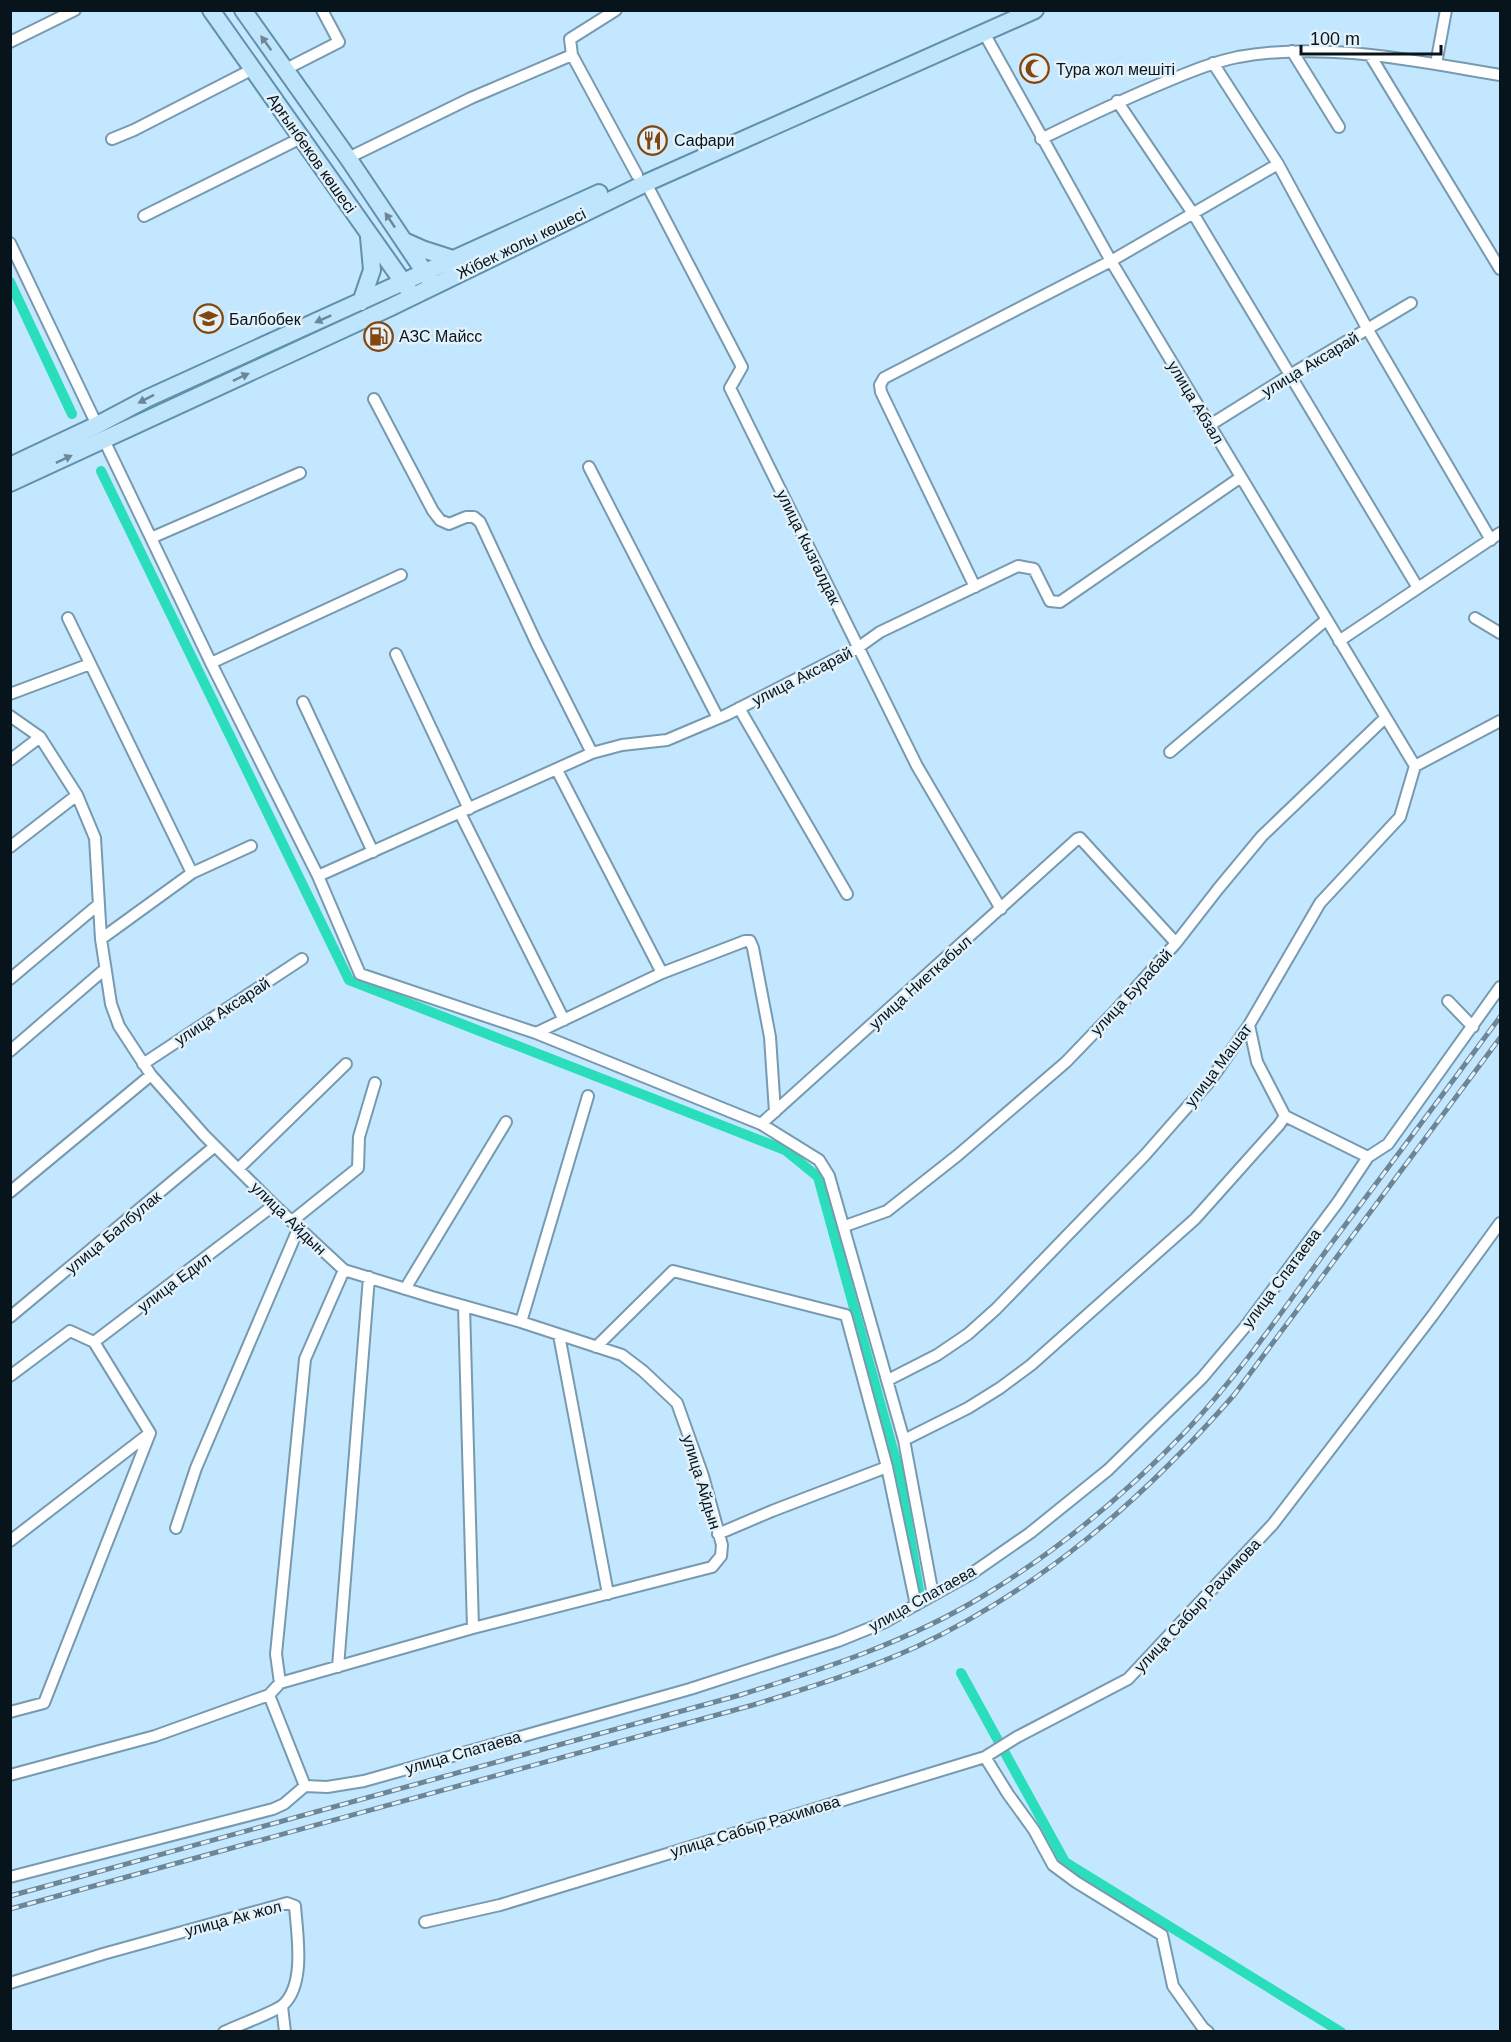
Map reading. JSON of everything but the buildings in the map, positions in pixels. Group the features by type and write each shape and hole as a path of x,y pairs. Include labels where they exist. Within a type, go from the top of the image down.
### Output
{"main road":[{"name":"Арғынбеков көшесі","path":"211,10 413,296"},
{"name":"Арғынбеков көшесі","path":"243,10 348,158 429,279"},
{"name":"Жібек жолы көшесі","path":"10,483 100,433 148,398 403,282 429,279 1009,10"},
{"name":"Жібек жолы көшесі","path":"10,466 100,433 413,296 453,259 1035,10"},
{"path":"362,302 372,270 369,233"},
{"path":"403,241 453,259"}],"street":[{"path":"10,42 75,10"},
{"path":"286,69 339,42 322,10"},
{"path":"616,10 570,39 572,55 641,179"},
{"path":"1437,64 1446,10"},
{"name":"улица Абзал","path":"984,33 1111,261 1415,766"},
{"path":"1292,51 1340,127"},
{"path":"1041,139 1117,101 1213,63 1267,52 1370,55 1500,75"},
{"path":"348,158 471,98 572,55"},
{"path":"1370,55 1500,269"},
{"path":"1213,63 1278,164 1368,330 1491,540"},
{"path":"112,139 253,69"},
{"path":"1117,101 1194,215 1418,588"},
{"path":"144,216 301,138"},
{"path":"975,587 881,392 880,385 884,378 1111,261 1194,215 1278,164"},
{"name":"улица Кызгалдак","path":"641,179 742,367 730,388 917,766 1001,909"},
{"path":"10,243 210,663 318,876 360,974 536,1033 761,1124 819,1160 829,1176 845,1226 904,1440 933,1595"},
{"name":"улица Аксарай","path":"1210,425 1411,303"},
{"path":"374,399 433,511 440,520 449,524 466,517 474,517 480,522 531,632 592,753"},
{"path":"589,467 718,718"},
{"path":"151,538 300,473"},
{"name":"улица Аксарай","path":"318,876 592,753 622,745 667,740 718,718 859,648 880,632 1018,566 1034,569 1050,601 1060,602 1241,477"},
{"path":"1339,641 1500,533"},
{"path":"210,663 401,575"},
{"path":"68,618 192,873"},
{"path":"1475,618 1500,633"},
{"path":"1170,752 1326,620"},
{"path":"396,654 465,811 564,1020"},
{"path":"10,694 90,664"},
{"path":"303,702 373,852"},
{"path":"739,708 847,894"},
{"name":"улица Айдын","path":"10,716 40,737 77,795 95,838 100,939 111,1004 119,1026 142,1064 215,1146 344,1270 521,1322 622,1355 643,1371 676,1403 702,1476 722,1545 721,1556 712,1568 608,1594"},
{"name":"улица Бурабай","path":"845,1226 887,1211 958,1155 1066,1062 1176,943 1262,836 1385,718"},
{"path":"1415,766 1500,721"},
{"path":"10,760 40,737"},
{"name":"улица Машат","path":"888,1380 937,1355 968,1334 996,1309 1145,1155 1210,1081 1249,1025 1320,903 1400,816 1415,766"},
{"path":"556,770 662,973"},
{"path":"10,847 77,795"},
{"name":"улица Ниеткабыл","path":"761,1124 1077,839 1080,838 1176,943"},
{"path":"100,939 192,873 251,846"},
{"path":"10,979 99,904"},
{"path":"536,1033 662,973 750,941 770,1037 775,1112"},
{"name":"улица Аксарай","path":"142,1064 302,959"},
{"path":"10,1051 105,969"},
{"name":"улица Спатаева","path":"305,1786 327,1787 364,1781 690,1689 838,1641 885,1622 971,1574 1030,1533 1108,1470 1202,1378 1245,1327 1338,1202 1368,1157 1388,1144 1500,987"},
{"path":"1448,1001 1473,1027"},
{"path":"1249,1025 1257,1062 1285,1116 1368,1157"},
{"path":"238,1169 346,1064"},
{"path":"10,1192 151,1075"},
{"path":"176,1528 196,1468 295,1224 358,1168 359,1137 375,1083"},
{"path":"521,1322 588,1096"},
{"path":"904,1440 968,1408 1032,1365 1195,1219 1285,1116"},
{"path":"405,1289 506,1122"},
{"name":"улица Балбулак","path":"10,1317 215,1146"},
{"name":"улица Едил","path":"94,1342 274,1205"},
{"name":"улица Сабыр Рахимова","path":"425,1922 500,1905 985,1757 1017,1737 1128,1679 1273,1524 1500,1223"},
{"path":"280,1683 276,1654 305,1359 344,1270"},
{"path":"596,1347 673,1271 846,1315 887,1467 916,1605"},
{"path":"338,1667 369,1277"},
{"path":"464,1306 473,1628"},
{"path":"10,1376 70,1331 94,1342 150,1433"},
{"path":"10,1775 155,1736 269,1695 280,1683 473,1628 608,1594 559,1335"},
{"path":"10,1541 150,1433"},
{"path":"10,1713 44,1703 150,1433"},
{"path":"718,1534 887,1467"},
{"path":"10,1877 273,1809 289,1800 305,1786 269,1695"},
{"path":"985,1757 1034,1830 1053,1865 1076,1882 1162,1935 1173,1986 1203,2028 1208,2031"},
{"name":"улица Ак жол","path":"10,1983 103,1954 287,1903 295,1906 299,1969 291,1994 282,2006"},
{"path":"224,2031 282,2006 285,2031"}],"waterway":[{"path":"10,282 72,414"},
{"path":"101,471 349,980 785,1150 818,1177 898,1468 919,1590"},
{"path":"961,1673 1065,1862 1341,2032"}],"railway":[{"path":"10,1896 740,1695 895,1641 983,1596 1038,1560 1090,1520 1163,1455 1206,1409 1261,1340 1500,1017"},
{"path":"10,1909 753,1705 876,1664 916,1647 962,1623 1048,1569 1088,1538 1164,1470 1234,1395 1500,1038"}],"place":[{"name":"Тура жол мешіті","path":"1035,69"},
{"name":"Сафари","path":"653,140"},
{"name":"Балбобек","path":"208,319"},
{"name":"АЗС Майсс","path":"378,336"}]}
